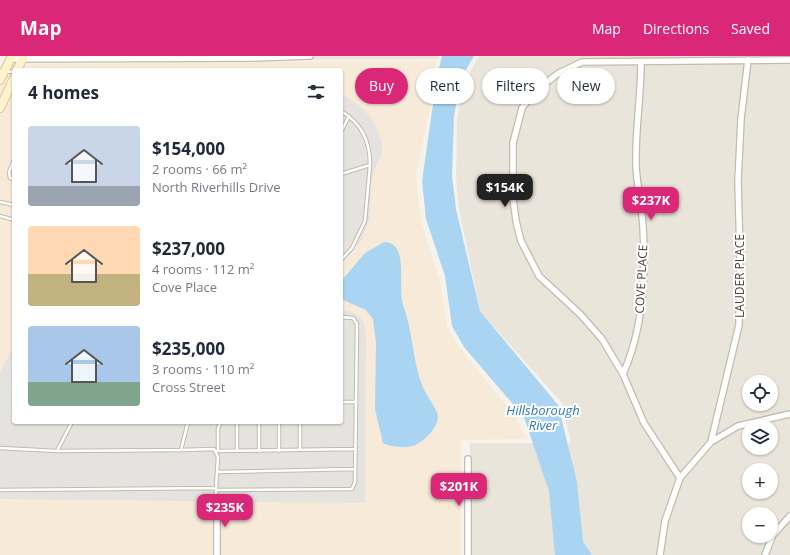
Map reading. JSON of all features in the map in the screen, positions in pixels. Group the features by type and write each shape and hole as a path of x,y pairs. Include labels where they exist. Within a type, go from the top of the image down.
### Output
{"street":[{"path":"0,80 2,71 11,57 111,58 310,56"},
{"path":"582,62 583,56"},
{"path":"19,68 24,57"},
{"name":"LAUDER PLACE","path":"680,478 711,442 739,325 740,254 738,182 741,120 748,60"},
{"path":"660,555 665,520 680,478 644,423 623,374 602,340 580,314 539,276 521,240 512,198 513,143 522,108 536,90 559,73 582,62 790,60"},
{"name":"COVE PLACE","path":"623,374 632,356 639,324 643,282 643,227 636,167 636,132 641,62"},
{"path":"0,108 12,82"},
{"path":"711,442 738,426 790,414"},
{"path":"468,459 468,555"},
{"path":"216,501 217,555"},
{"path":"766,555 773,535 790,516"}],"lane":[{"path":"2,71 12,72"},
{"path":"343,112 360,127 366,138 370,152 365,221 352,248 343,258"},
{"path":"343,128 349,116"},
{"path":"343,173 370,165"},
{"path":"12,166 9,174 10,178 12,178"},
{"path":"0,202 12,205"},
{"path":"0,216 12,219"},
{"path":"0,490 352,489 355,482 357,324 353,318 343,317"},
{"path":"343,402 356,402"},
{"path":"57,451 71,424"},
{"path":"181,450 188,424"},
{"path":"216,501 218,457 216,451 219,424"},
{"path":"237,424 237,451"},
{"path":"259,424 259,451"},
{"path":"279,424 279,450"},
{"path":"300,424 300,450"},
{"path":"0,448 57,451 214,449 216,451 259,451 355,449"},
{"path":"217,472 355,469"}],"shaded area":[{"path":"54,56 439,56 438,59 209,60"},
{"path":"479,56 790,56 790,555 470,555 470,443 571,443 562,403 480,311 459,210 456,177 457,118 460,104 474,104 474,68 472,68"},
{"path":"435,61 436,68 416,68 416,104 431,104 416,175 421,220 439,278 447,327 459,347 517,419 526,439 461,440 461,555 0,555 0,68 34,64"},
{"path":"343,95 360,106 372,119 382,141 382,153 374,171 371,183 370,218 361,241 343,262"},
{"path":"343,310 350,311 360,317 364,323 366,335 365,503 0,499 0,372 12,350 12,424 343,424"}],"water":[{"name":"Hillsborough River","path":"442,56 474,56 467,68 439,68"},
{"name":"Hillsborough River","path":"433,104 456,104 454,116 452,176 456,209 480,311 558,405 577,482 583,542 592,555 555,555 549,491 524,417 464,347 452,326 445,276 426,219 422,181"},
{"path":"384,242 392,244 397,249 400,257 403,305 409,325 416,365 422,385 436,410 438,417 433,430 426,437 419,443 407,447 390,446 383,443 375,409 376,343 373,319 366,310 343,300 343,279 365,253"}]}
